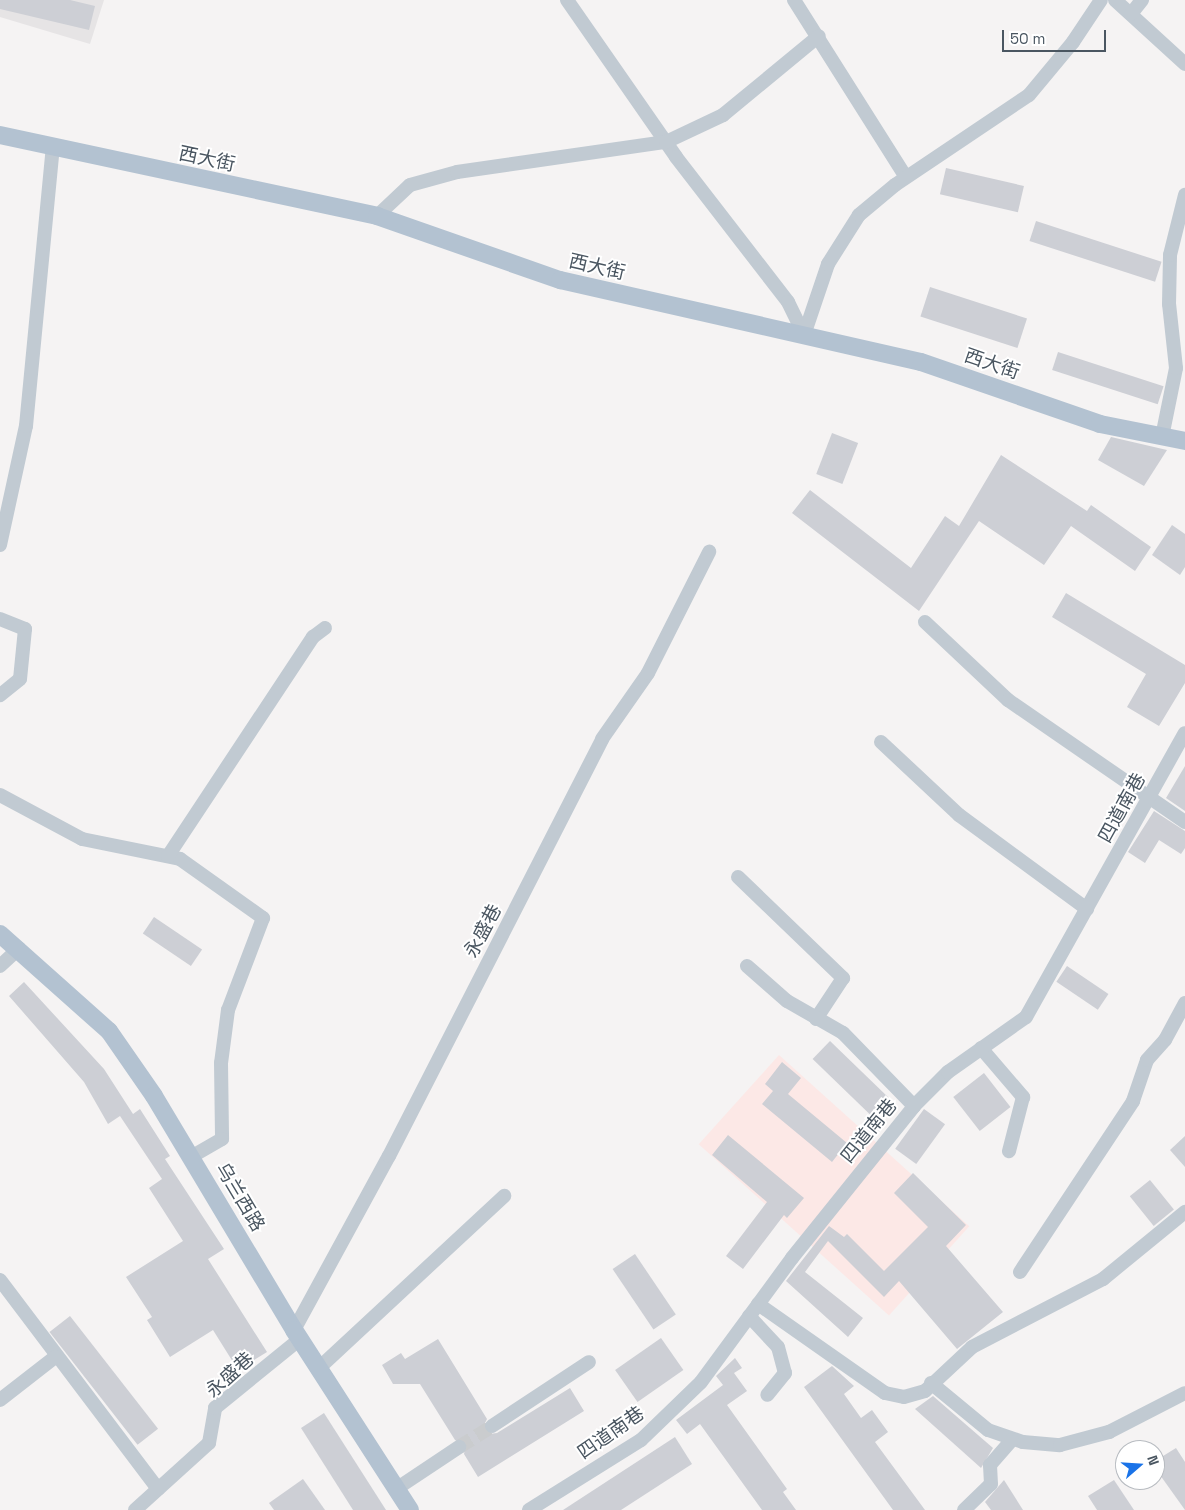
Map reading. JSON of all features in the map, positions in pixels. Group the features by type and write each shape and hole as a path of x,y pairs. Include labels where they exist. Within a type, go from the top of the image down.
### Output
{"main road":[{"name":"西大街","path":"0,135 53,148 377,216 560,280 920,362 1100,424 1185,441"},
{"name":"乌兰西路","path":"0,934 19,948 109,1031 191,1157 297,1335 410,1510"}],"street":[{"path":"567,0 666,142 788,302 804,335"},
{"path":"794,0 819,36 906,177"},
{"path":"804,335 828,264 859,215 906,177 1029,95 1101,0"},
{"path":"1114,0 1185,64"},
{"path":"1131,14 1142,0"},
{"path":"377,216 410,185 457,172 666,142 723,115 819,36"},
{"path":"0,544 26,426 53,148"},
{"path":"1162,437 1176,368 1169,304 1170,255 1185,195"},
{"name":"永盛巷","path":"135,1510 209,1443 215,1408 297,1335 602,739 648,673 709,552"},
{"path":"0,619 24,629 20,679 0,695"},
{"path":"925,622 1008,700 1185,822"},
{"path":"168,856 313,637 325,628"},
{"name":"四道南巷","path":"529,1510 641,1440 701,1382 758,1304 914,1106 981,1048 1026,1017 1184,736"},
{"path":"881,742 959,815 1086,910"},
{"path":"0,796 82,839 180,859 263,918 235,984 227,1019 220,1090 222,1139 191,1157"},
{"path":"738,877 843,978 816,1019"},
{"path":"0,966 19,948"},
{"path":"747,966 816,1019 844,1034 914,1106"},
{"path":"1020,1272 1133,1101 1147,1060 1165,1040 1185,1003"},
{"path":"981,1048 1023,1097 1009,1151"},
{"path":"319,1368 504,1196"},
{"path":"758,1304 885,1393 904,1397 924,1391 972,1347 1102,1279 1185,1212"},
{"path":"0,1280 55,1357 158,1489"},
{"path":"749,1316 778,1347 785,1373 766,1395"},
{"path":"0,1400 55,1357"},
{"path":"492,1426 589,1362"},
{"path":"931,1383 988,1430 1012,1440 1060,1445 1109,1432 1185,1393"},
{"path":"964,1510 991,1484 990,1465 1012,1440"},
{"path":"396,1489 459,1447"}],"shaded area":[{"path":"0,0 104,0 90,44 0,17"},
{"path":"779,1055 969,1226 889,1315 699,1144"}],"building":[{"path":"0,0 70,0 95,6 89,30 0,9"},
{"path":"946,168 1024,186 1018,212 940,194"},
{"path":"1036,221 1162,262 1155,282 1030,241"},
{"path":"930,287 1027,319 1017,348 920,316"},
{"path":"1058,352 1164,386 1158,404 1052,370"},
{"path":"832,433 858,443 842,484 816,474"},
{"path":"1111,437 1167,450 1144,486 1098,460"},
{"path":"1001,455 1087,511 1091,505 1151,547 1135,571 1071,526 1044,565 979,521 919,611 792,513 810,490 911,568 945,516 959,526"},
{"path":"1172,525 1185,534 1185,567 1180,575 1152,555"},
{"path":"1066,593 1185,665 1185,683 1159,726 1127,707 1146,674 1052,617"},
{"path":"1185,766 1185,811 1166,798"},
{"path":"1154,811 1185,831 1185,848 1181,854 1159,840 1145,863 1128,852"},
{"path":"154,917 202,949 191,966 143,934"},
{"path":"1067,966 1108,994 1098,1010 1056,982"},
{"path":"24,982 104,1069 133,1114 140,1109 170,1156 165,1159 224,1249 208,1259 267,1352 238,1370 213,1330 170,1357 147,1320 152,1317 126,1277 183,1241 149,1188 162,1179 120,1116 108,1124 84,1082 9,996"},
{"path":"830,1041 893,1101 875,1119 813,1059"},
{"path":"782,1062 801,1078 788,1094 847,1143 832,1162 762,1104 773,1091 765,1084"},
{"path":"984,1073 1010,1107 980,1131 953,1097"},
{"path":"924,1109 945,1124 916,1164 895,1149"},
{"path":"728,1135 804,1198 787,1218 784,1215 743,1269 726,1256 767,1202 712,1155"},
{"path":"1185,1136 1185,1167 1170,1150"},
{"path":"913,1173 966,1225 946,1246 1003,1312 957,1349 899,1281 884,1297 828,1241 805,1272 863,1318 848,1337 786,1281 829,1226 844,1237 847,1234 884,1271 928,1227 894,1193"},
{"path":"1150,1180 1174,1210 1154,1226 1130,1196"},
{"path":"635,1254 676,1315 653,1330 613,1269"},
{"path":"70,1316 158,1429 138,1445 50,1332"},
{"path":"661,1338 683,1370 637,1402 615,1370"},
{"path":"438,1339 487,1419 483,1427 489,1434 497,1433 570,1388 584,1411 478,1477 464,1454 466,1443 455,1440 420,1384 393,1384 382,1365 401,1353 405,1359"},
{"path":"735,1358 742,1368 734,1373 747,1391 727,1405 787,1489 783,1492 796,1510 762,1510 700,1424 687,1434 676,1420 723,1385 716,1376"},
{"path":"832,1366 854,1386 844,1394 861,1418 872,1410 888,1432 875,1442 925,1510 893,1510 804,1387"},
{"path":"933,1396 993,1448 981,1468 915,1409"},
{"path":"324,1413 386,1510 353,1510 301,1428"},
{"path":"675,1437 692,1464 621,1510 563,1510"},
{"path":"1176,1448 1185,1462 1185,1510 1165,1482 1165,1455"},
{"path":"303,1479 325,1510 274,1510 269,1503"},
{"path":"1004,1480 1023,1510 991,1510 985,1502"},
{"path":"1114,1480 1115,1490 1121,1490 1134,1510 1097,1510 1088,1496"}],"tunnel":[{"path":"459,1447 492,1426"}]}
